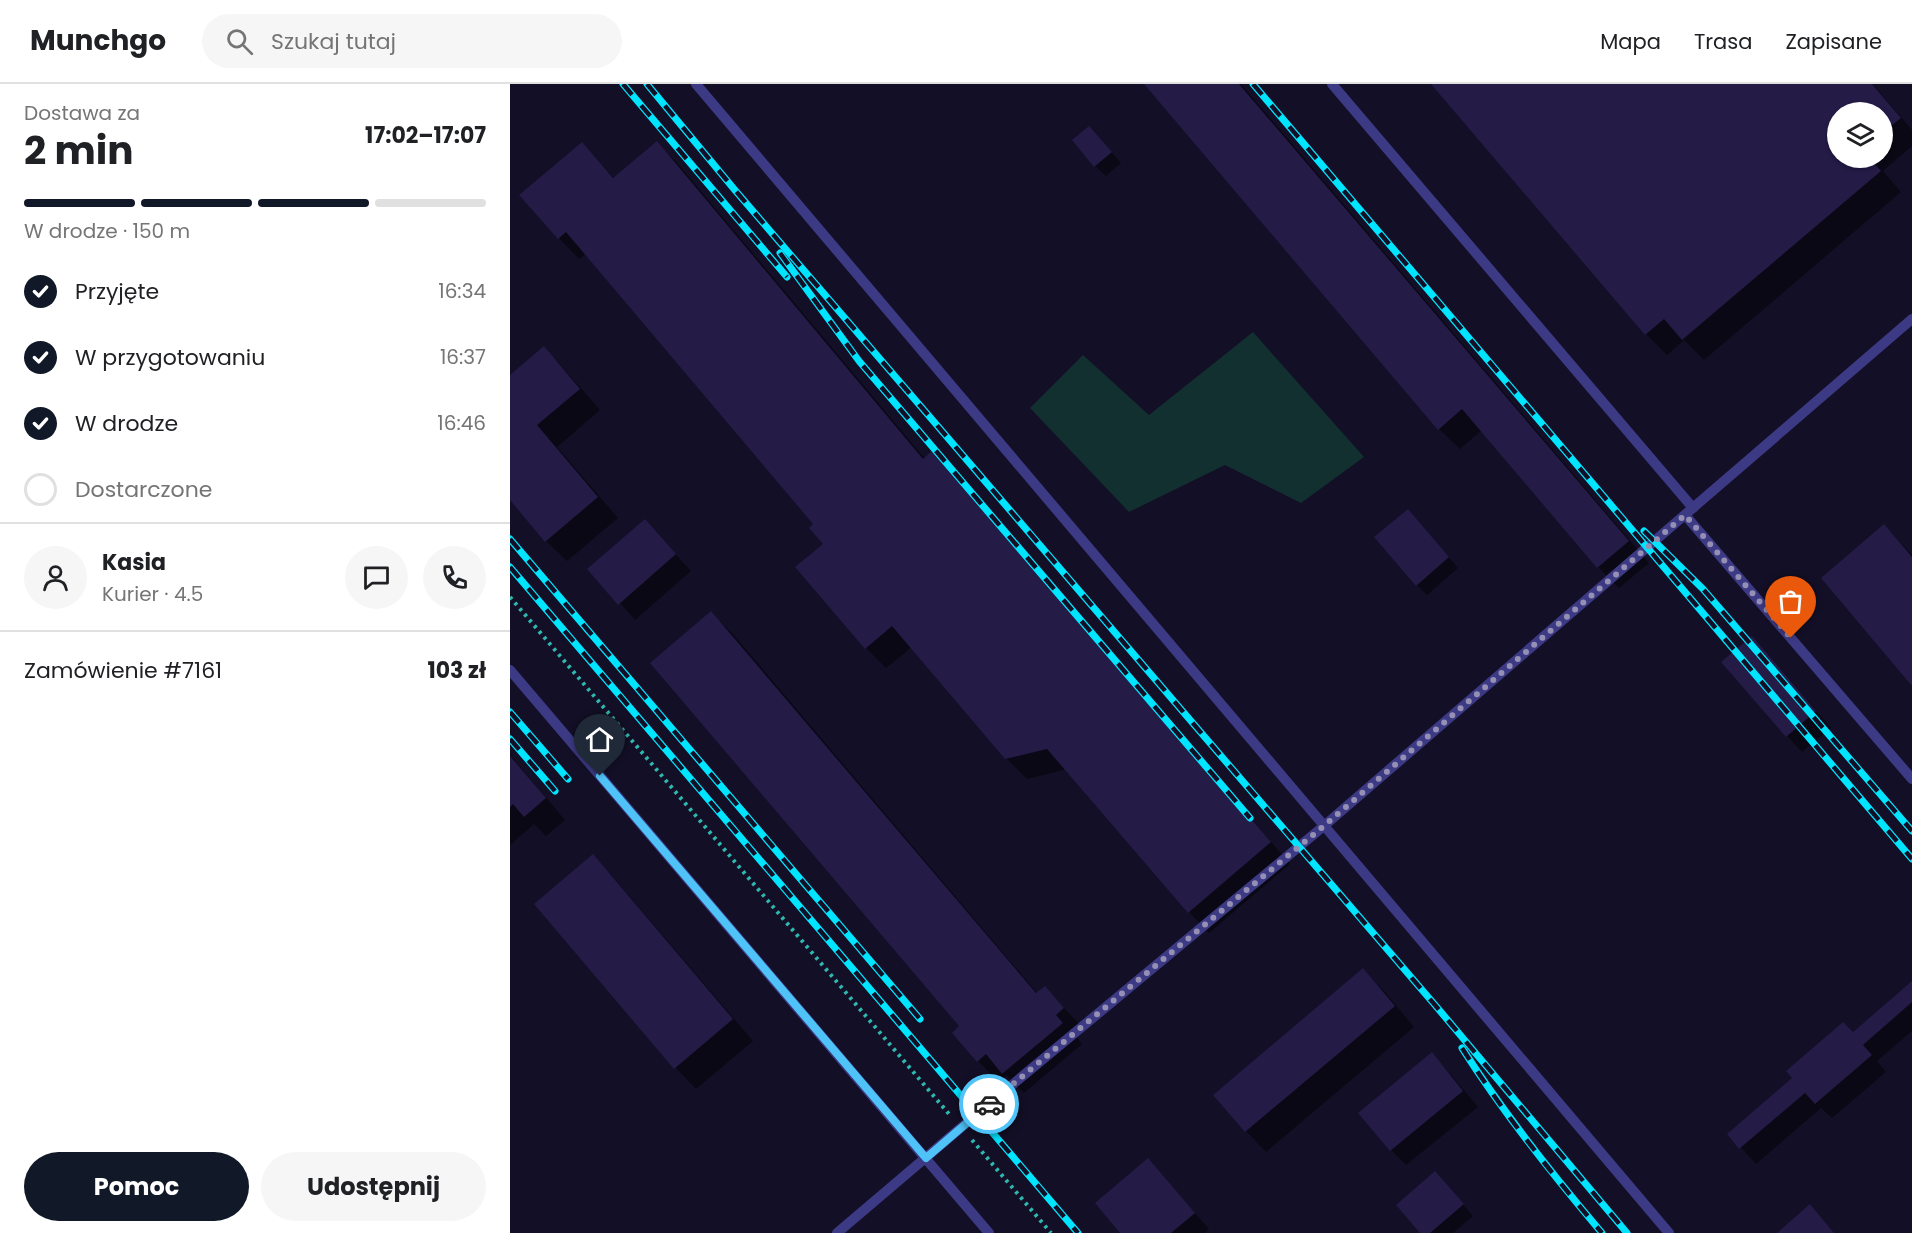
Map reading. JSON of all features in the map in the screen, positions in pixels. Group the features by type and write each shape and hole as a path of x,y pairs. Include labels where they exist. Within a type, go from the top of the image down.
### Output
{"lane":[{"path":"696,84 1669,1233"},
{"path":"1332,84 1912,779"},
{"path":"837,1233 1325,825 1912,319"},
{"path":"510,670 989,1233"}],"path":[{"path":"510,597 1051,1233"}],"green space":[{"path":"1253,332 1364,457 1301,503 1225,465 1129,512 1030,408 1083,355 1149,415"}],"building":[{"path":"1144,84 1239,84 1629,541 1597,568 1462,409 1438,430"},
{"path":"1431,84 1872,84 1887,102 1827,102 1827,168 1878,168 1881,171 1682,340 1664,319 1645,335"},
{"path":"1893,109 1901,118 1893,124"},
{"path":"1089,126 1112,152 1094,167 1072,140"},
{"path":"657,141 923,459 935,448 1271,842 1188,913 1047,749 1005,759 892,626 865,649 795,567 823,544 809,528 813,524 566,232 558,239 519,195 582,142 613,178"},
{"path":"544,346 580,389 537,425 598,497 545,542 510,500 510,375"},
{"path":"1408,509 1449,557 1416,586 1374,537"},
{"path":"645,519 676,554 618,605 587,569"},
{"path":"1884,524 1912,557 1912,686 1821,578"},
{"path":"711,611 1036,993 1045,986 1064,1008 1056,1015 1063,1023 1002,1074 986,1054 977,1062 952,1033 959,1026 650,663"},
{"path":"1752,636 1816,711 1786,737 1721,662"},
{"path":"510,756 546,798 524,817 513,804 510,807"},
{"path":"593,854 733,1019 674,1069 534,904"},
{"path":"1363,968 1395,1006 1245,1132 1213,1095"},
{"path":"1912,981 1912,1002 1863,1045 1872,1055 1815,1104 1805,1093 1739,1149 1727,1134 1792,1078 1786,1071 1843,1022 1853,1032"},
{"path":"1432,1052 1463,1091 1390,1151 1358,1113"},
{"path":"1148,1158 1195,1213 1171,1233 1120,1233 1095,1203"},
{"path":"1435,1171 1464,1204 1430,1233 1420,1233 1396,1205"},
{"path":"1810,1204 1834,1233 1777,1233"}],"railway":[{"path":"623,84 787,277"},
{"path":"647,84 734,189 1435,1005 1627,1233"},
{"path":"1253,84 1912,859"},
{"path":"780,253 859,361 1250,818"},
{"path":"1644,531 1703,589 1912,831"},
{"path":"510,539 920,1019"},
{"path":"510,567 1078,1233"},
{"path":"510,712 568,779"},
{"path":"510,739 555,791"},
{"path":"1462,1048 1529,1143 1602,1233"}],"way so far":[{"path":"989,1104 1325,825 1685,515 1791,638"}],"route":[{"path":"600,776 926,1158 989,1104"}]}
